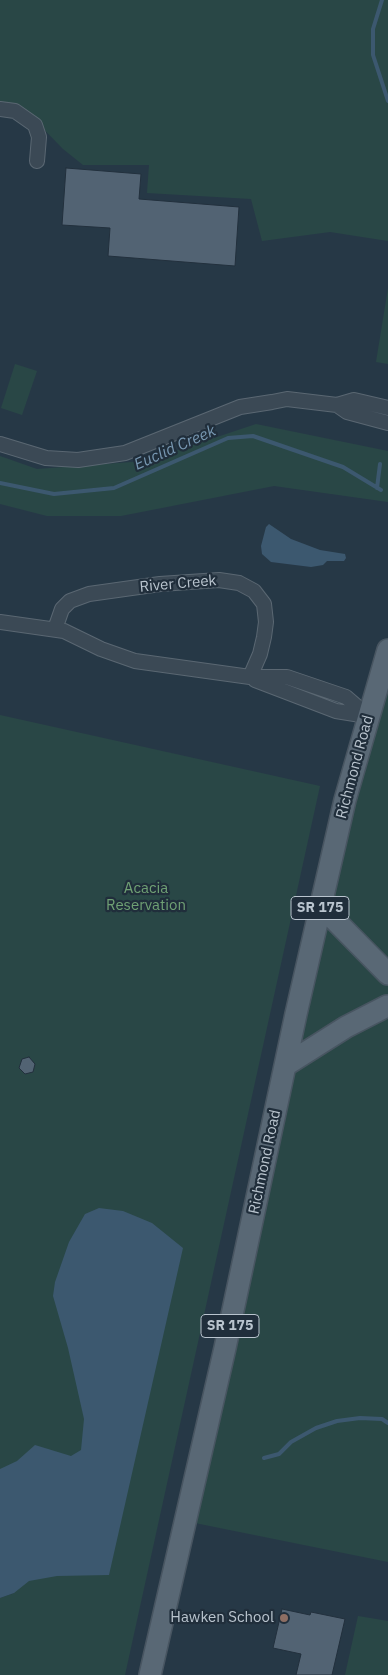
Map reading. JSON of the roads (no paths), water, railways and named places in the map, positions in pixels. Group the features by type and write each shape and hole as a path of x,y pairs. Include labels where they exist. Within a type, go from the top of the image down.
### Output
{"main road":[{"name":"Richmond Road","path":"150,1675 223,1358 345,800 388,650"},
{"path":"321,906 388,974"},
{"path":"286,1065 346,1026 387,1006"}],"street":[{"path":"0,109 15,111 35,125 39,137 37,161"},
{"path":"0,444 46,458 78,460 106,457 147,444 240,407 287,399 337,405 354,400 388,408"},
{"path":"337,405 346,412 388,423"},
{"name":"River Creek","path":"55,629 62,609 70,601 89,594 160,584 219,580 239,583 254,590 264,604 266,622 264,637 260,654 250,677"},
{"path":"0,622 55,629 135,661 250,677 287,678 346,696 368,716"}],"water":[{"path":"269,524 291,539 320,550 345,554 346,558 344,561 327,561 323,565 311,567 271,562 262,554 261,546 266,527"},
{"path":"99,1208 123,1211 152,1223 183,1248 109,1575 57,1576 29,1581 14,1593 0,1598 0,1469 17,1461 35,1445 71,1456 81,1450 84,1419 68,1348 53,1296 55,1282 69,1242 85,1214"}],"waterway":[{"path":"382,0 373,29 373,55 388,101"},
{"name":"Euclid Creek","path":"0,483 54,494 114,488 228,438 253,436 343,467 381,490"},
{"path":"377,488 380,464"},
{"path":"264,1458 279,1454 291,1442 316,1428 337,1421 360,1418 382,1419 388,1423"}],"place":[{"name":"Hawken School","path":"284,1618"}],"park label":[{"name":"Acacia Reservation","path":"146,898"}]}
